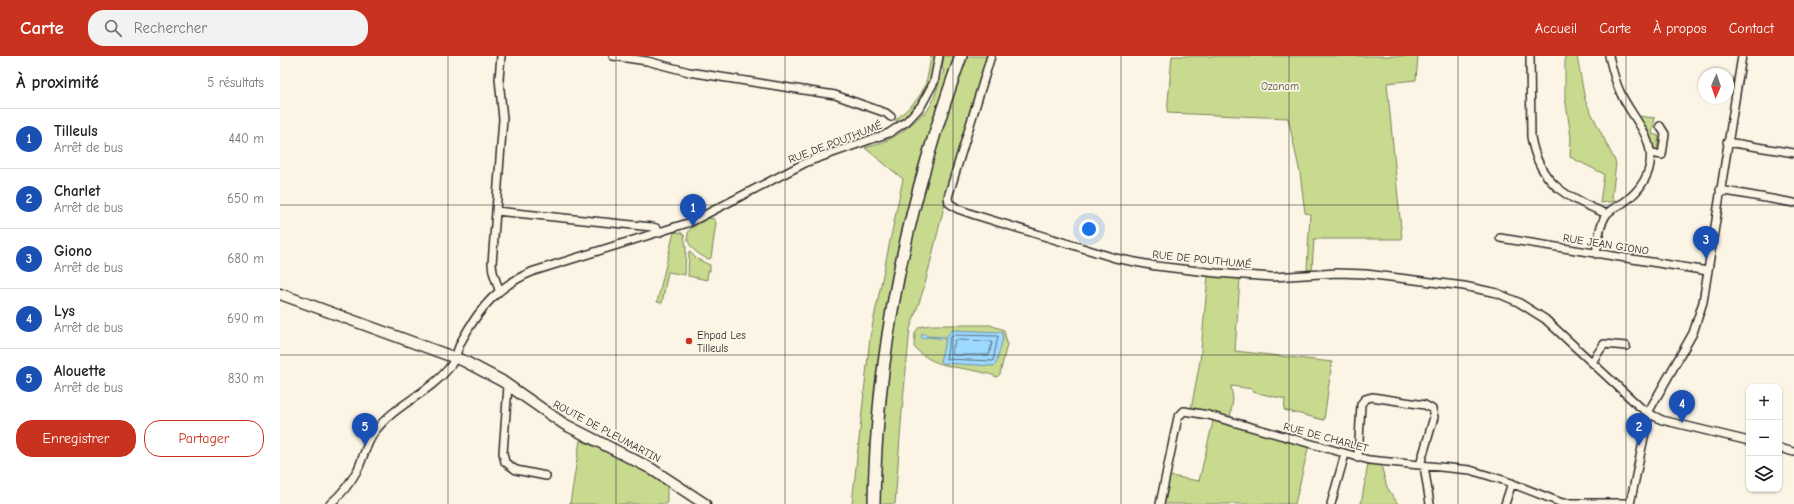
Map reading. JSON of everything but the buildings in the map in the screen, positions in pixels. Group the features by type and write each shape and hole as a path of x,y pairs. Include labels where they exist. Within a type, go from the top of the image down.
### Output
{"main road":[{"path":"874,504 881,391 897,282 924,169 941,113 961,56"},
{"name":"ROUTE DE PLEUMARTIN","path":"280,294 455,358 482,370 564,424 650,468 705,504"}],"street":[{"path":"499,290 492,264 503,114 499,79 501,56"},
{"path":"612,56 647,58 689,72 834,94 886,113 891,117"},
{"name":"RUE DE POUTHUMÉ","path":"330,504 353,479 374,432 386,418 437,380 450,367 461,342 474,319 486,303 499,290 534,271 659,233 704,216 802,164 875,140 895,130 911,117 926,97 935,77 939,56"},
{"name":"RUE DE POUTHUMÉ","path":"991,56 948,197 949,203 953,206 975,215 1116,258 1156,266 1216,274 1273,277 1337,273 1366,274 1464,286 1488,291 1518,302 1546,319 1650,414 1662,420 1746,439"},
{"path":"1530,56 1531,137 1533,148 1541,169 1554,185 1572,199 1607,214"},
{"path":"1596,254 1601,228 1607,214 1634,195 1641,186 1648,169 1650,153 1646,139 1621,94 1609,56"},
{"path":"1630,504 1654,401 1697,325 1703,302 1727,142 1742,56"},
{"path":"1650,153 1662,155 1665,134 1660,126"},
{"path":"1727,142 1794,153"},
{"path":"1720,190 1794,203"},
{"path":"496,211 652,227 656,228 659,233"},
{"name":"RUE JEAN GIONO","path":"1500,238 1708,272"},
{"path":"1592,362 1604,344 1626,346"},
{"path":"508,386 503,453 505,462 516,470 546,476"},
{"path":"1358,458 1361,404 1365,399 1372,398 1425,405 1432,409 1434,417 1422,465 1430,504"},
{"name":"RUE DE CHARLET","path":"1160,504 1176,421 1184,411 1214,416 1358,458 1380,462 1466,469 1512,483 1557,503 1630,504"},
{"path":"1782,449 1794,452"},
{"path":"1331,504 1344,454"},
{"path":"1505,504 1512,483"}],"green space":[{"path":"931,56 935,56 934,66 924,94 912,110 897,124 896,120 913,104 924,88"},
{"path":"944,56 956,56 929,131 907,208 883,325 876,382 869,504 852,504 870,337 903,179 865,148 890,139 904,131 923,113 925,114 932,103 944,70 942,69"},
{"path":"968,56 988,56 945,195 944,207 924,288 910,329 895,504 880,504 886,389 903,276 931,164 948,110"},
{"name":"Ozanam","path":"1172,56 1418,56 1416,80 1387,83 1402,239 1314,239 1312,270 1307,270 1310,214 1305,213 1300,173 1288,118 1167,113"},
{"path":"1565,56 1577,56 1585,100 1616,163 1612,198 1617,201 1600,203 1604,174 1570,157 1571,137 1565,97"},
{"path":"1639,116 1655,118 1652,134 1659,136 1657,149 1654,148 1651,138"},
{"path":"709,218 714,219 716,223 711,258 709,259 700,255 692,248 689,243 688,234 692,227"},
{"path":"674,232 682,233 684,235 686,248 685,275 668,272 662,303 657,302"},
{"path":"689,251 697,259 710,265 707,280 688,276"},
{"path":"1208,276 1240,279 1235,351 1332,362 1324,420 1284,410 1285,399 1253,392 1253,389 1231,386 1233,400 1230,418 1191,409 1200,361"},
{"path":"930,325 990,325 1004,330 1007,344 1000,374 997,377 986,373 953,367 932,361 923,355 914,347 915,333 919,327"},
{"path":"1214,417 1309,445 1295,504 1160,504 1165,475 1199,481"},
{"path":"580,440 628,461 667,484 667,504 570,504"},
{"path":"1368,464 1381,465 1387,487 1398,504 1361,504"}],"water":[{"path":"952,330 1002,332 1003,338 996,364 993,366 942,363 940,361 946,339 927,337 923,339 921,337 923,333 927,336 946,337"}],"place":[{"name":"Tilleuls","path":"693,227"},
{"name":"Giono","path":"1706,259"},
{"name":"Ehpad Les Tilleuls","path":"689,341"},
{"name":"Lys","path":"1682,423"},
{"name":"Alouette","path":"365,446"},
{"name":"Charlet","path":"1639,446"}]}
